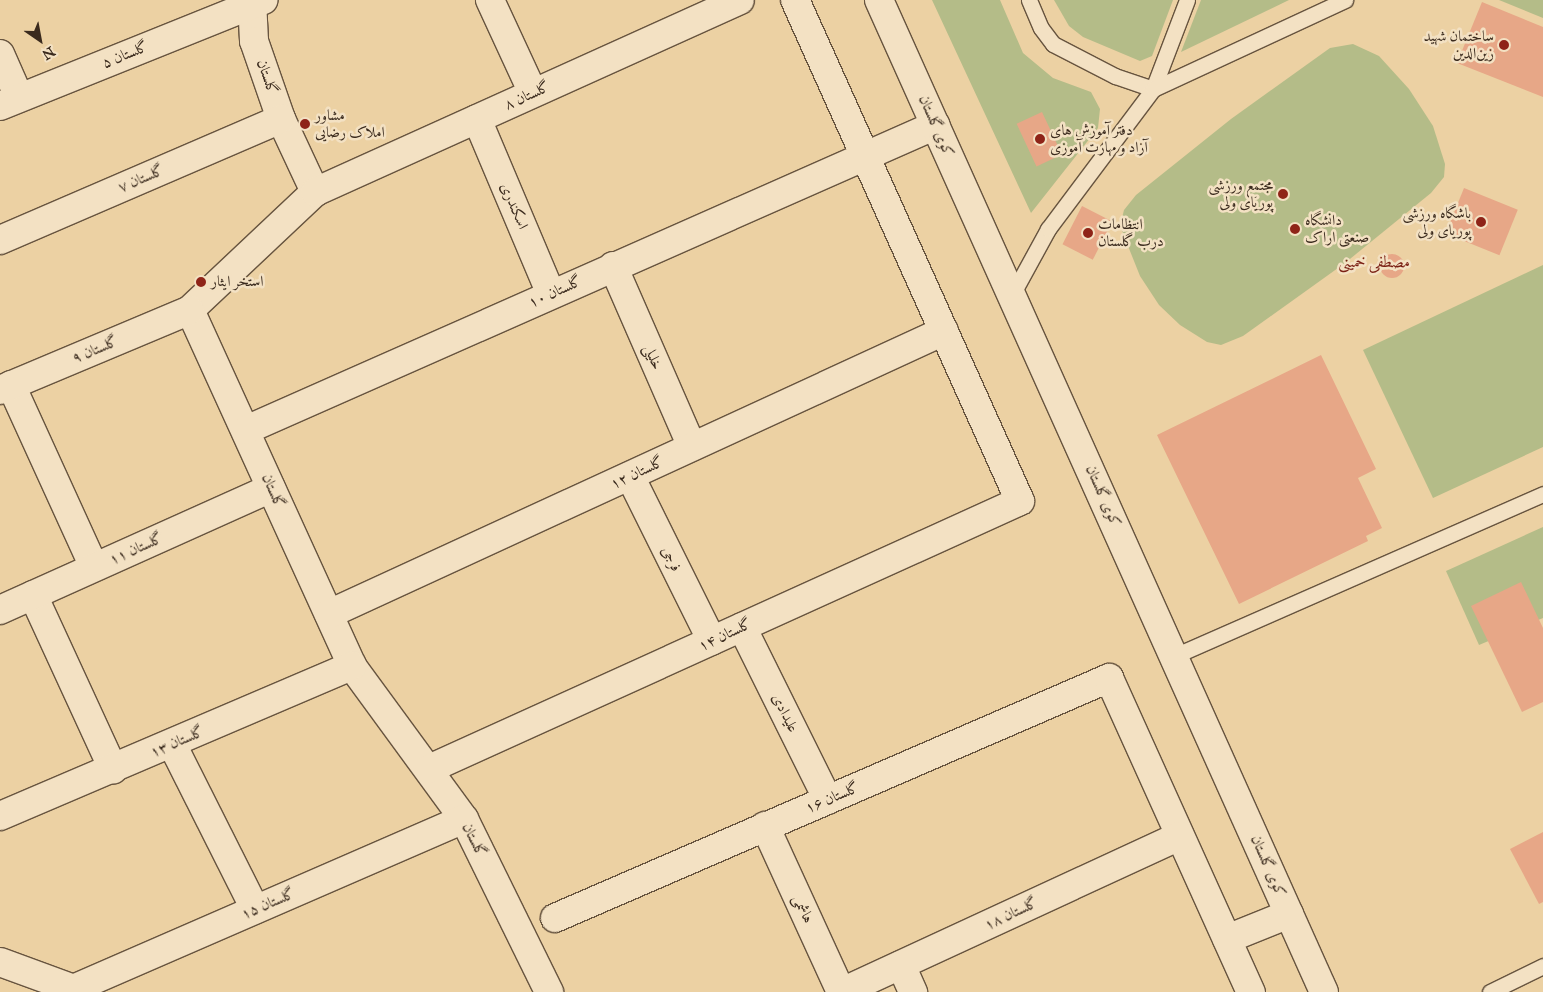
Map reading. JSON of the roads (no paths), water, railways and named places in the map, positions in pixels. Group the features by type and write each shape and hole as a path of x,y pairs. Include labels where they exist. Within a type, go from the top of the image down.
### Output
{"street":[{"path":"490,0 534,93"},
{"name":"گلستان ۸","path":"315,192 740,0"},
{"path":"795,0 944,331"},
{"name":"کوی گلستان","path":"880,0 1324,992"},
{"name":"گلستان ۵","path":"10,102 256,2"},
{"name":"گلستان","path":"256,2 254,41 282,119 315,192"},
{"path":"0,54 10,102"},
{"name":"گلستان ۷","path":"0,240 282,119"},
{"name":"اسکندری","path":"477,119 552,294"},
{"name":"گلستان ۱۰","path":"246,430 865,154 936,125"},
{"path":"190,310 315,192"},
{"name":"خلیلی","path":"613,266 692,447"},
{"name":"گلستان","path":"190,310 352,666 464,819 549,992"},
{"name":"گلستان ۹","path":"6,387 190,310"},
{"name":"گلستان ۱۲","path":"329,614 944,331"},
{"name":"گلستان ۱۴","path":"429,769 1020,500 944,331"},
{"path":"6,387 94,567"},
{"name":"فرجی","path":"630,476 712,641"},
{"name":"گلستان ۱۱","path":"0,610 271,488"},
{"path":"33,595 113,769"},
{"name":"علیدادی","path":"742,627 828,800"},
{"name":"گلستان ۱۳","path":"0,816 352,666"},
{"name":"گلستان ۱۶","path":"555,918 1109,678 1180,836"},
{"path":"172,744 255,909"},
{"name":"گلستان ۱۵","path":"77,990 255,909 464,819"},
{"name":"هاشمی","path":"765,826 842,992"},
{"path":"1180,836 1251,992"},
{"name":"گلستان ۱۸","path":"842,992 1180,836"},
{"path":"1227,939 1289,914"},
{"path":"0,962 77,990"},
{"path":"901,965 913,992"}],"lane":[{"path":"1029,0 1041,28 1052,44 1115,76 1153,89 1345,0"},
{"path":"1013,294 1048,228 1153,89 1187,0"},
{"path":"1174,656 1543,494"},
{"path":"1490,992 1543,966"}],"place":[{"name":"ساختمان شهید زین‌الدین","path":"1504,45"},
{"name":"مشاور املاک رضایی","path":"305,124"},
{"name":"دفتر آموزش های آزاد و مهارت آموزی","path":"1040,139"},
{"name":"مجتمع ورزشی پوریای ولی","path":"1283,194"},
{"name":"باشگاه ورزشی پوریای ولی","path":"1481,222"},
{"name":"دانشگاه صنعتی اراک","path":"1295,229"},
{"name":"انتظامات درب گلستان","path":"1088,233"},
{"name":"استخر ایثار","path":"201,282"}],"district":[{"name":"مصطفی خمینی","path":"1374,262"}]}
